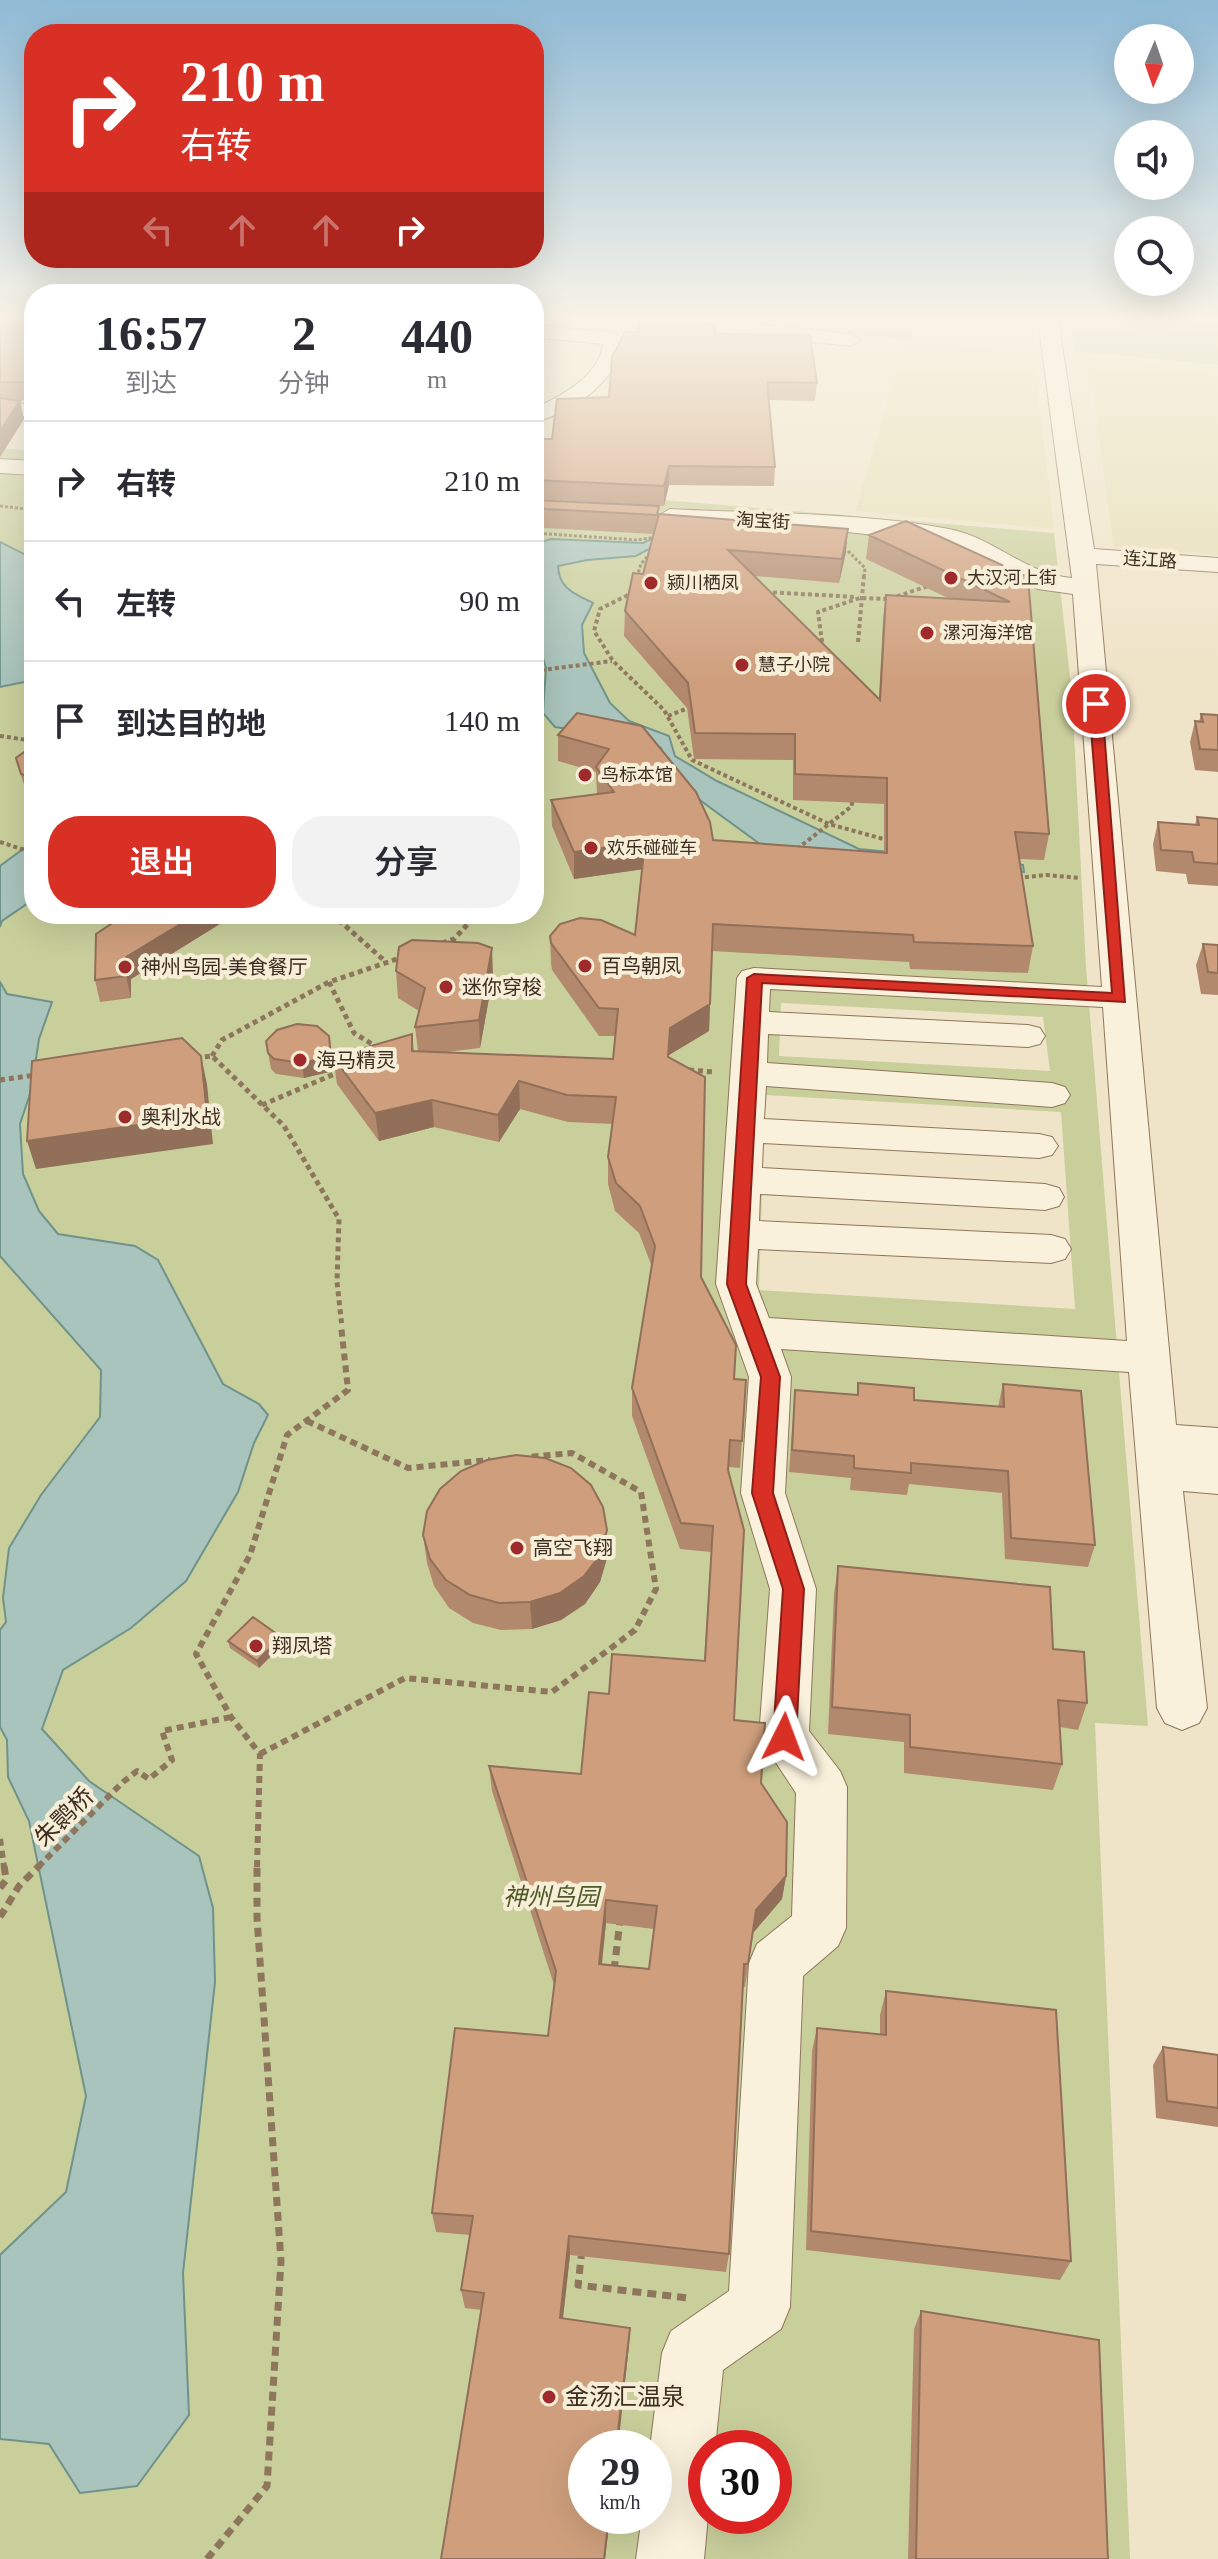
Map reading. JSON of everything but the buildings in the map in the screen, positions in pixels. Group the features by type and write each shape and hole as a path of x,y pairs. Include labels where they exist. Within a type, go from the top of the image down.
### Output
{"street":[{"path":"1065,439 1084,571 1182,1708"},
{"path":"0,466 24,467"},
{"name":"淘宝街","path":"650,526 845,537 949,536 1047,584 1084,571"},
{"name":"连江路","path":"1084,571 1218,565"},
{"path":"670,2559 693,2353 759,2307 776,1963 819,1928 822,1787 784,1737 793,1589 763,1493 770,1377 736,1284 754,978 1120,998"},
{"path":"752,1022 1028,1036"},
{"path":"747,1073 1052,1095"},
{"path":"744,1130 1039,1146"},
{"path":"742,1180 1045,1197"},
{"path":"739,1234 1051,1249"},
{"path":"751,1332 1150,1358"},
{"path":"1158,1456 1218,1445"},
{"path":"1158,1456 1218,1476"}],"path":[{"path":"0,506 24,509"},
{"path":"544,534 637,540 650,526"},
{"path":"845,537 850,551 865,568 858,642"},
{"path":"633,593 646,557 659,546"},
{"path":"639,573 652,573"},
{"path":"754,591 889,599 939,582"},
{"path":"647,594 633,593 600,609 594,631 613,661 668,716 689,757 701,767 826,826 891,840"},
{"path":"824,656 818,612 860,598"},
{"path":"544,670 613,661"},
{"path":"668,716 683,708 703,705"},
{"path":"0,736 24,740"},
{"path":"789,856 852,806 852,790"},
{"path":"0,842 24,849"},
{"path":"1017,878 1046,875 1110,881"},
{"path":"343,924 387,963"},
{"path":"441,943 454,939 468,924"},
{"path":"212,1056 222,1040 329,982 414,953"},
{"path":"329,982 354,1033 388,1051 374,1057"},
{"path":"182,1059 212,1056"},
{"path":"207,2559 267,2486 281,2261 257,1918 256,1796 260,1754 231,1717 196,1654 250,1555 287,1435 348,1390 337,1282 339,1219 284,1126 212,1056"},
{"path":"262,1105 346,1069"},
{"path":"677,1070 747,1073"},
{"path":"0,1080 38,1075"},
{"path":"306,1421 408,1468 497,1460"},
{"path":"260,1754 405,1678 552,1692 635,1630 656,1589 641,1492 572,1453 512,1458"},
{"name":"朱鹮桥","path":"0,1917 19,1886 123,1782 137,1771 149,1779 172,1760 162,1731 231,1717"},
{"path":"0,1839 6,1880 0,1888"},
{"path":"613,1975 621,1913"},
{"path":"583,2238 578,2285 759,2307"}],"shaded area":[{"path":"876,439 1043,439 1054,529 856,511"},
{"path":"1099,439 1218,439 1218,555 1114,547"}],"green space":[{"name":"神州鸟园","path":"0,448 24,450 24,924 544,924 544,490 1054,533 1072,695 1086,967 1148,1726 1095,1723 1130,2559 0,2559","holes":["781,1003 1043,1017 1050,1071 779,1056","765,1095 1061,1112 1075,1309 759,1290"]}],"water":[{"path":"654,538 666,540 636,556 558,566 565,585 593,603 582,625 584,653 610,703 629,721 669,736 675,756 717,781 859,849 1023,865 1024,872 829,859 768,850 697,798 664,758 661,748 644,740 555,727 544,714 544,541 643,543"},
{"path":"0,542 24,554 24,682 0,687"},
{"path":"24,848 24,906 2,921 0,927 0,866"},
{"path":"0,982 7,994 52,1002 39,1039 31,1091 20,1124 23,1174 39,1211 58,1234 135,1246 158,1260 223,1384 259,1404 268,1415 254,1443 238,1492 186,1581 131,1628 63,1670 42,1729 89,1781 199,1856 213,1908 215,1982 183,2273 189,2415 137,2486 80,2493 49,2444 0,2439 0,2255 66,2192 86,2096 29,1821 8,1777 7,1740 0,1727 0,1630 6,1622 3,1598 9,1548 41,1495 100,1417 101,1370 0,1256"}],"place":[{"name":"大汉河上街","path":"951,578"},
{"name":"颍川栖凤","path":"651,583"},
{"name":"漯河海洋馆","path":"927,633"},
{"name":"慧子小院","path":"742,665"},
{"name":"鸟标本馆","path":"585,775"},
{"name":"欢乐碰碰车","path":"591,848"},
{"name":"百鸟朝凤","path":"585,966"},
{"name":"神州鸟园-美食餐厅","path":"125,967"},
{"name":"迷你穿梭","path":"446,987"},
{"name":"海马精灵","path":"300,1060"},
{"name":"奥利水战","path":"125,1117"},
{"name":"高空飞翔","path":"517,1548"},
{"name":"翔凤塔","path":"256,1646"},
{"name":"金汤汇温泉","path":"549,2397"}],"route":[{"path":"784,1737 793,1589 763,1493 770,1377 736,1284 754,978 1120,998 1096,704"}]}
